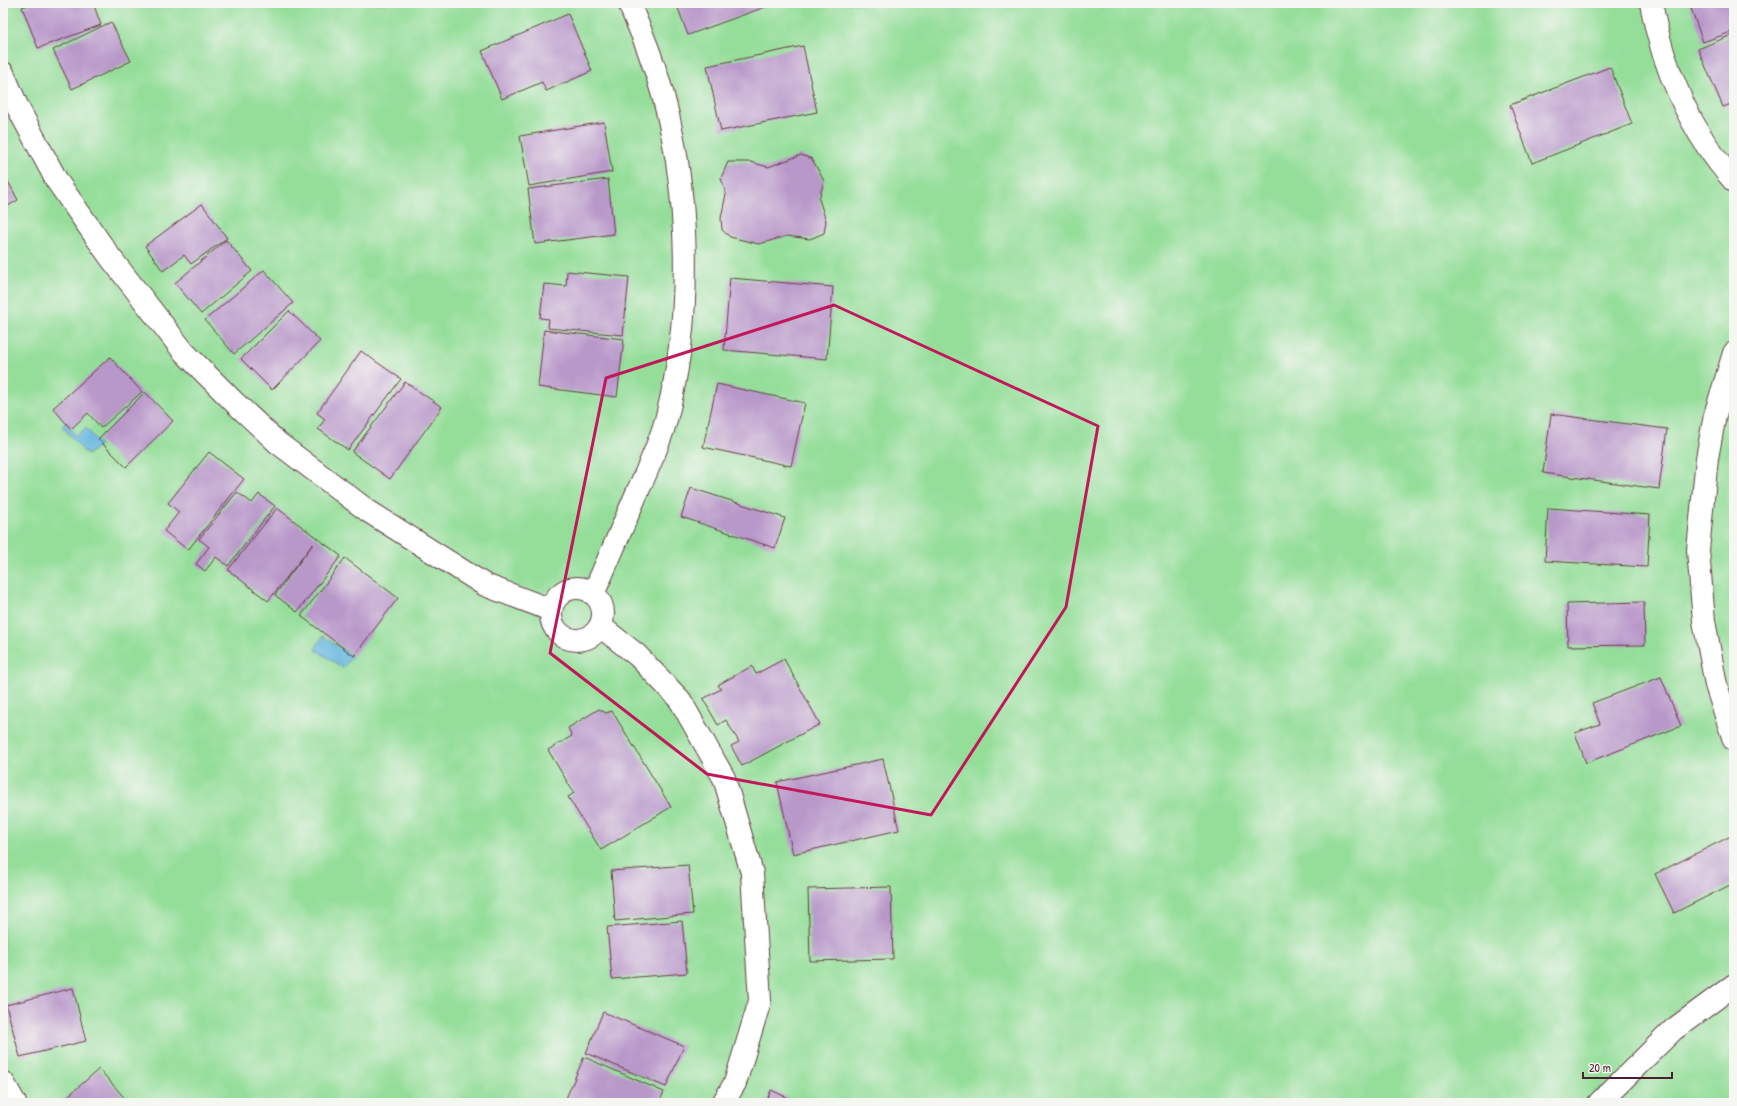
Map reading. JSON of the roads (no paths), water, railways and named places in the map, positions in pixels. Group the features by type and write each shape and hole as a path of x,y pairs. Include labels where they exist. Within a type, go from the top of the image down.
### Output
{"street":[{"path":"593,594 645,475 666,421 676,374 684,307 685,244 679,179 664,104 649,52 629,3"},
{"path":"1651,3 1654,21 1666,62 1683,102 1704,141 1734,181"},
{"path":"3,73 18,108 57,182 140,297 184,352 233,402 278,444 368,511 485,585 551,610"},
{"path":"1734,353 1715,416 1707,458 1698,550 1704,621 1715,678 1734,740"},
{"path":"576,588 585,589 593,594 600,600 603,609 603,618 600,626 594,634 587,638 578,640 569,639 555,628 551,619 551,610 554,602 560,594 567,590 576,588"},
{"path":"600,626 637,655 680,700 724,778 752,873 760,1001 735,1084 723,1103"},
{"path":"1599,1103 1673,1030 1734,985"},
{"path":"3,1082 15,1103"}],"water":[{"path":"66,423 76,436 86,428 100,445 87,455 62,426"},
{"path":"323,636 352,656 343,668 315,649"}]}
